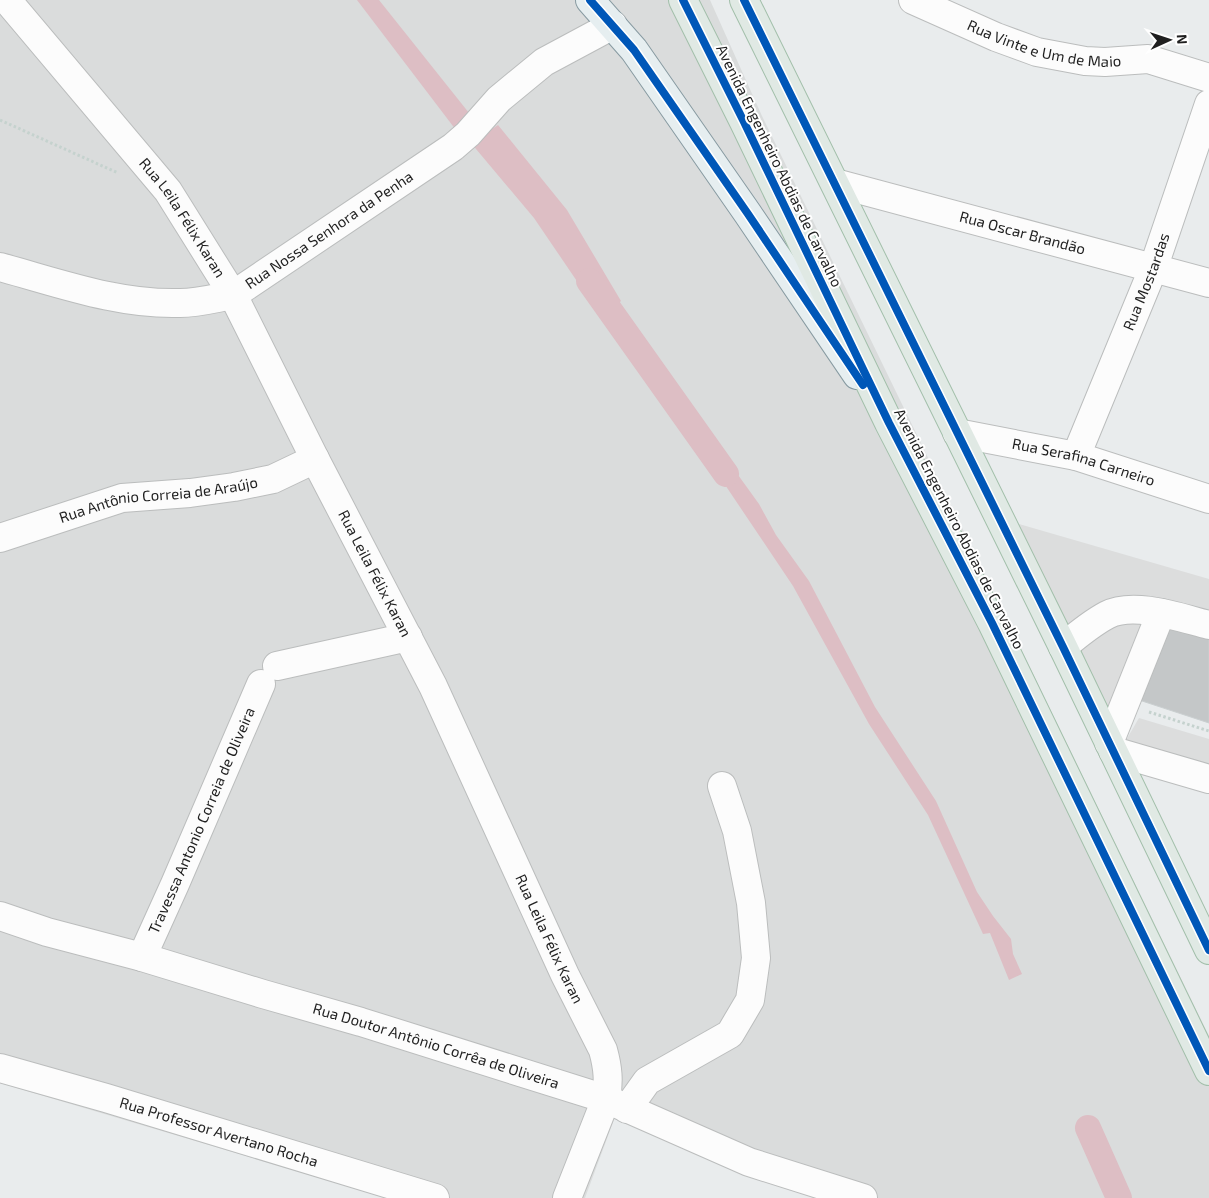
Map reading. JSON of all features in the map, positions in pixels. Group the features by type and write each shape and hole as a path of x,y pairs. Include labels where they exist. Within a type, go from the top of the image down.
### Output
{"highway":[{"name":"Avenida Engenheiro Abdias de Carvalho","path":"683,0 889,422 997,632 1209,1071"},
{"path":"744,0 1063,647 1209,950"}],"main road":[{"path":"590,0 634,50 889,422"}],"street":[{"name":"Rua Leila Félix Karan","path":"7,0 168,191 233,294 315,459 433,686 565,975 603,1050 609,1072 617,1104 567,1198"},
{"name":"Rua Vinte e Um de Maio","path":"914,0 996,37 1037,52 1085,61 1105,62 1148,59 1209,78"},
{"name":"Rua Nossa Senhora da Penha","path":"0,267 125,299 180,303 202,302 233,294 453,147 468,134 499,99 544,62 613,25"},
{"name":"Rua Mostardas","path":"1076,456 1154,269 1209,104"},
{"name":"Rua Oscar Brandão","path":"835,183 1209,284"},
{"name":"Rua Serafina Carneiro","path":"957,433 1076,456 1209,499"},
{"name":"Rua Antônio Correia de Araújo","path":"0,538 122,498 190,493 273,479 315,459"},
{"path":"1063,647 1107,615 1119,611 1137,610 1161,613 1209,625"},
{"path":"1161,613 1125,704 1111,747 1209,779"},
{"name":"Travessa Antonio Correia de Oliveira","path":"142,957 269,675 408,637"},
{"path":"617,1104 647,1081 730,1034 750,1000 756,958 751,902 737,831 722,786"},
{"name":"Rua Doutor Antônio Corrêa de Oliveira","path":"0,916 47,932 142,957 361,1022 617,1104 749,1162 863,1198"},
{"name":"Rua Professor Avertano Rocha","path":"0,1068 435,1198"}],"path":[{"path":"0,120 125,175"},
{"path":"1125,704 1209,731"}],"shaded area":[{"path":"0,0 710,0 762,116 1209,1036 1209,1198 836,1198 615,1117 585,1198 387,1198 0,1083"},
{"path":"357,0 379,0 473,118 459,134"},
{"path":"498,125 567,210 621,301 602,318 534,218 471,143"},
{"path":"710,436 759,504 776,535 809,581 875,707 936,801 977,892 1011,939 1013,954 1022,974 1009,980 990,933 983,934 928,815 869,724 793,586 703,452"},
{"path":"1019,524 1209,579 1209,625 1156,608 1107,709"},
{"path":"1139,718 1209,739 1209,768 1125,742"},
{"path":"1105,1140 1128,1198 1109,1198 1104,1169 1092,1146"}],"building":[{"path":"1166,618 1209,632 1209,723 1139,700"}],"waterway":[{"path":"589,281 726,474"},
{"path":"1088,1128 1119,1198"}],"cycle path":[{"path":"590,0 634,50 748,214 863,385"},
{"path":"683,0 889,423 992,623 1209,1071"},
{"path":"744,0 1063,647 1209,950"}]}
